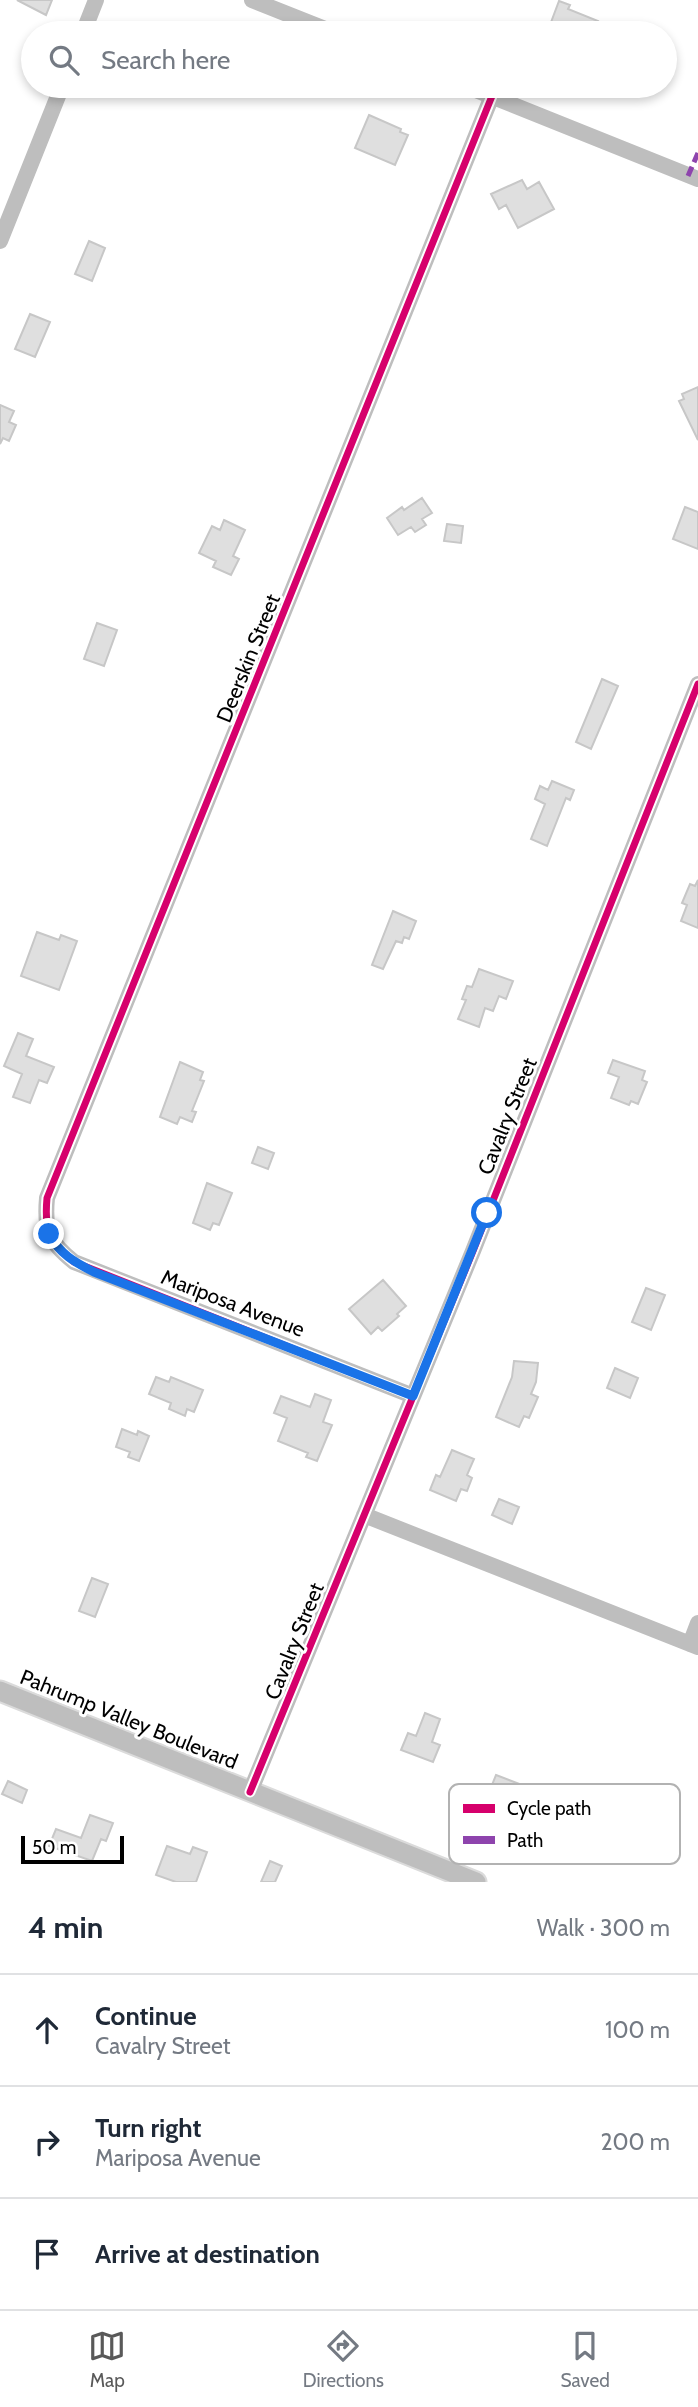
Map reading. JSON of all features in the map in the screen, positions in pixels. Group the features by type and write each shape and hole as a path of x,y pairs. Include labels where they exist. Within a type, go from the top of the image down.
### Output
{"main road":[{"name":"Pahrump Valley Boulevard","path":"0,1691 476,1882"}],"street":[{"path":"88,21 96,0"},
{"path":"252,0 305,21"},
{"path":"0,241 57,98"},
{"name":"Deerskin Street","path":"49,1234 45,1221 47,1198 491,98"},
{"path":"497,98 698,179"},
{"name":"Cavalry Street","path":"250,1792 413,1396 698,684"},
{"name":"Mariposa Avenue","path":"49,1234 58,1249 74,1262 94,1272 413,1396"},
{"path":"364,1514 694,1646 698,1623"}],"building":[{"path":"17,0 52,0 46,15"},
{"path":"559,1 570,5 568,9 598,21 552,21"},
{"path":"369,115 401,129 400,132 408,135 395,165 355,148"},
{"path":"522,180 527,189 539,182 554,209 518,228 506,205 499,209 491,194"},
{"path":"89,241 105,248 92,281 75,274"},
{"path":"30,314 50,322 35,357 15,349"},
{"path":"698,387 698,440 679,401 684,399 682,394"},
{"path":"0,405 14,411 9,422 16,425 9,441 3,438 0,444"},
{"path":"422,498 432,513 422,519 426,525 415,532 411,527 398,535 387,518 402,507 404,510"},
{"path":"685,507 698,512 698,549 673,539"},
{"path":"224,520 245,530 233,556 239,559 231,575 213,567 216,561 199,553 212,526 220,530"},
{"path":"447,524 463,526 461,543 444,541"},
{"path":"97,623 117,630 104,666 84,659"},
{"path":"602,679 618,686 591,749 576,742"},
{"path":"552,781 574,790 570,800 566,798 547,846 531,839 545,804 535,799 540,786 548,790"},
{"path":"698,880 698,928 681,921 687,905 682,903 690,884 695,886"},
{"path":"393,911 416,921 409,939 404,937 402,943 396,941 383,969 372,965"},
{"path":"37,932 59,940 61,935 77,941 59,990 21,976"},
{"path":"479,969 513,981 506,999 499,996 493,1011 485,1008 479,1027 458,1019 466,1000 462,999 467,986 472,987"},
{"path":"18,1033 33,1039 26,1056 54,1067 47,1083 39,1080 30,1103 13,1097 22,1074 4,1066"},
{"path":"613,1060 645,1071 642,1080 647,1082 638,1104 631,1101 629,1105 611,1098 619,1077 608,1073"},
{"path":"180,1062 203,1072 200,1080 204,1081 192,1111 196,1112 192,1122 180,1117 177,1124 160,1117"},
{"path":"258,1147 274,1153 268,1169 252,1163"},
{"path":"207,1183 232,1193 219,1225 213,1223 210,1230 193,1223"},
{"path":"383,1280 406,1306 382,1331 378,1327 371,1334 349,1309"},
{"path":"646,1288 665,1295 651,1330 632,1322"},
{"path":"514,1361 538,1363 536,1382 531,1394 538,1397 529,1418 524,1416 519,1427 496,1417 512,1377"},
{"path":"615,1368 638,1378 630,1398 607,1388"},
{"path":"156,1377 169,1382 171,1377 203,1390 194,1412 187,1409 185,1416 169,1409 171,1403 149,1394"},
{"path":"315,1394 331,1400 323,1422 332,1425 317,1461 306,1457 308,1453 278,1441 287,1418 274,1413 281,1396 310,1407"},
{"path":"122,1429 149,1436 139,1461 128,1457 130,1452 116,1447"},
{"path":"452,1450 474,1459 467,1475 472,1478 467,1491 461,1489 456,1501 430,1490 436,1475 440,1477"},
{"path":"499,1499 519,1507 512,1524 492,1515"},
{"path":"92,1578 108,1584 95,1617 79,1611"},
{"path":"425,1713 440,1719 432,1742 440,1745 433,1762 401,1750 408,1733 416,1736"},
{"path":"496,1775 520,1784 492,1784"},
{"path":"8,1781 27,1790 22,1803 2,1794"},
{"path":"90,1815 113,1823 106,1841 101,1839 92,1861 49,1846 56,1829 81,1838"},
{"path":"167,1846 190,1854 193,1847 207,1852 196,1882 176,1882 156,1875"},
{"path":"270,1861 282,1866 275,1882 261,1882"}],"marked path":[{"path":"688,176 698,153"}],"cycle path":[{"path":"413,1396 74,1262 50,1235 46,1209 47,1198 491,98"},
{"path":"250,1792 473,1251 698,684"}],"route":[{"path":"49,1234 58,1249 74,1262 94,1272 413,1396 487,1213"}]}
